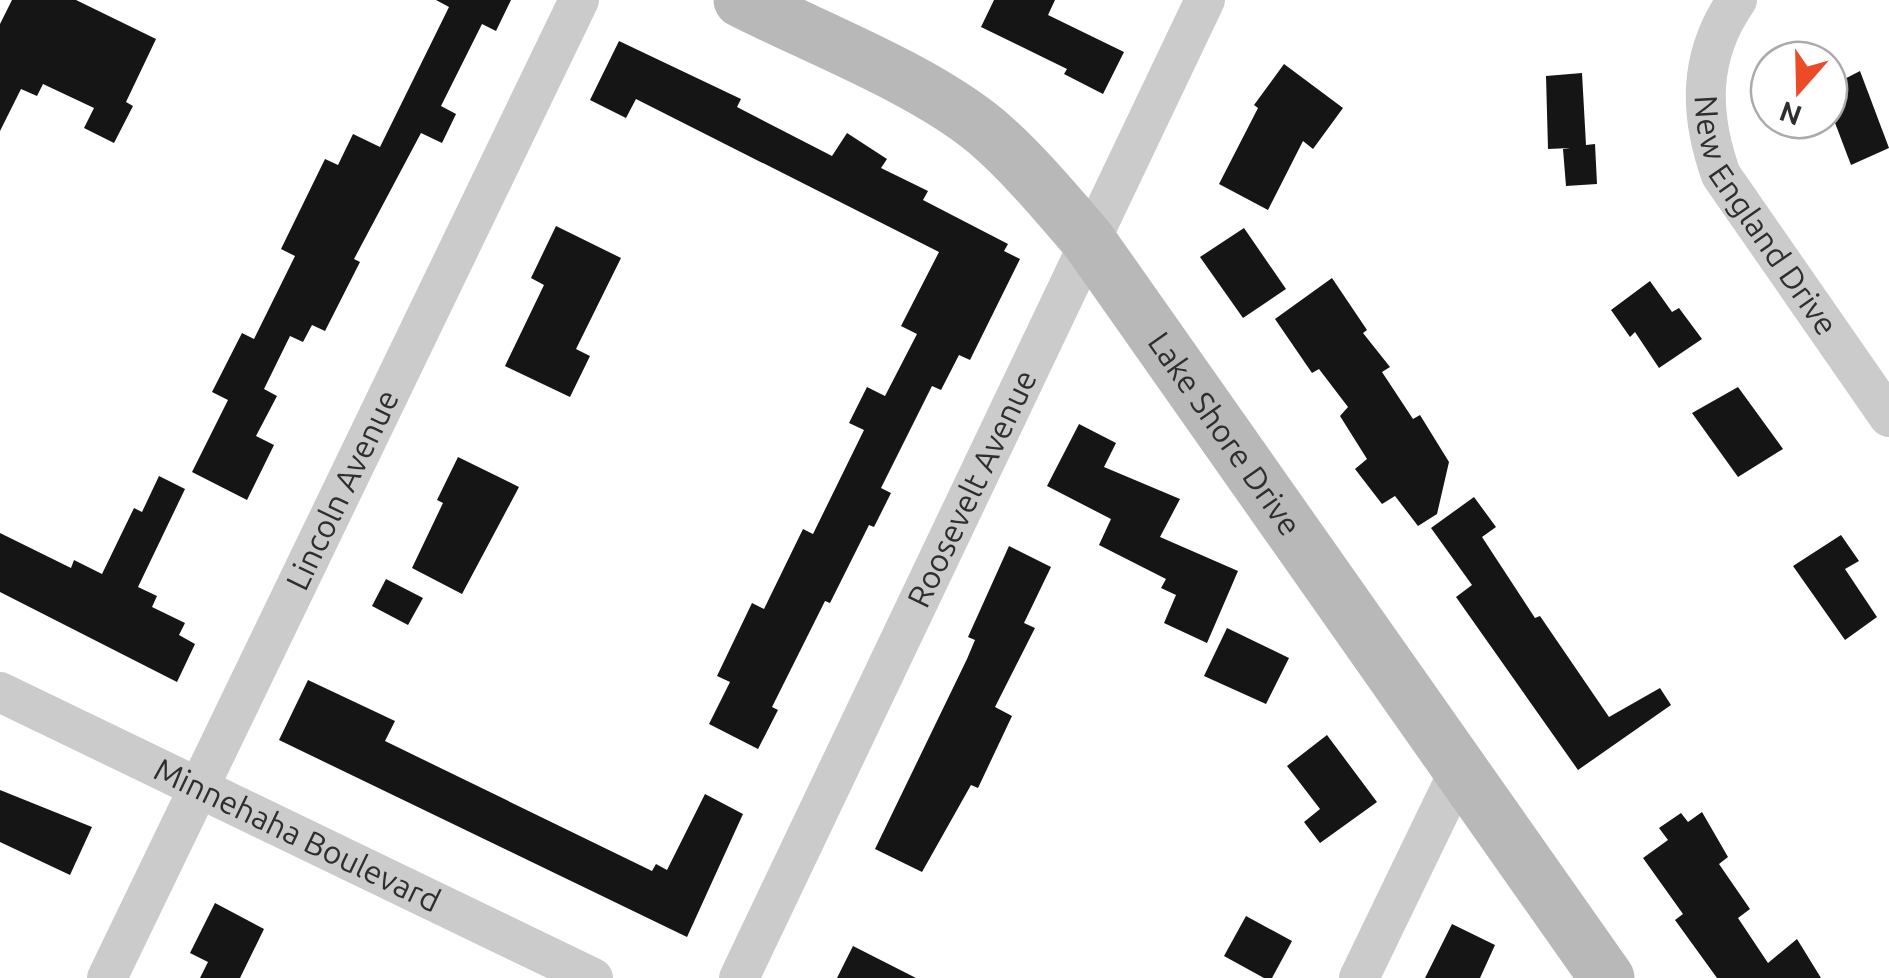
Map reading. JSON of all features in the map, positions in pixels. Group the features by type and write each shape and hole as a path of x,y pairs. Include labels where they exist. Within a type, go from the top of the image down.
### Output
{"street":[{"name":"Lincoln Avenue","path":"107,978 579,0"},
{"name":"Lake Shore Drive","path":"741,0 927,93 985,131 1088,240 1607,978"},
{"name":"Roosevelt Avenue","path":"739,978 1205,0"},
{"name":"New England Drive","path":"1736,0 1716,34 1704,80 1709,142 1720,174 1889,417"},
{"name":"Minnehaha Boulevard","path":"0,692 593,978"},
{"path":"1359,978 1460,769"}],"building":[{"path":"12,0 76,0 156,39 126,102 133,106 114,143 84,128 94,108 43,84 37,96 21,89 0,131 0,24"},
{"path":"436,0 511,0 496,31 482,24 441,106 456,114 442,143 421,133 354,259 360,262 325,331 312,325 303,342 290,336 264,389 277,396 256,436 274,445 247,500 192,472 228,400 212,392 242,333 254,339 295,256 281,249 325,159 338,165 353,134 380,147 449,7"},
{"path":"994,0 1055,0 1048,15 1124,52 1103,94 1064,74 1067,69 981,27"},
{"path":"619,41 741,99 737,107 832,156 847,133 887,159 881,168 928,191 923,200 1008,244 1004,251 1020,259 970,360 959,355 941,390 932,386 881,488 891,493 874,527 869,525 830,603 825,601 772,707 778,710 758,749 709,724 730,682 717,676 752,603 764,609 803,529 813,534 864,430 849,423 867,387 885,396 917,334 901,326 939,252 636,99 626,118 590,100"},
{"path":"1284,64 1343,108 1313,149 1303,141 1268,210 1219,184 1258,108 1254,105"},
{"path":"1860,71 1889,148 1851,165 1842,140 1849,140 1849,77"},
{"path":"1582,73 1586,145 1595,144 1597,184 1566,186 1563,149 1570,148 1548,149 1546,76"},
{"path":"556,226 621,258 576,349 590,356 570,397 505,366 544,285 531,278"},
{"path":"1244,228 1286,289 1243,318 1200,257"},
{"path":"1332,278 1367,330 1363,333 1390,367 1382,372 1413,419 1420,415 1449,462 1437,514 1418,526 1395,496 1382,504 1355,469 1367,459 1340,416 1348,407 1319,369 1312,373 1275,319"},
{"path":"1650,281 1672,312 1679,308 1702,339 1659,368 1635,332 1630,337 1611,310"},
{"path":"1738,387 1783,449 1738,477 1692,413"},
{"path":"1079,424 1116,443 1104,467 1180,499 1160,537 1238,571 1207,643 1164,623 1176,595 1161,588 1166,579 1099,545 1111,519 1047,486"},
{"path":"458,457 519,487 462,594 412,568 443,503 437,500"},
{"path":"159,476 185,489 138,587 157,596 152,607 185,623 179,635 195,644 177,682 0,592 0,533 71,568 74,560 102,574 134,508 142,512"},
{"path":"1474,497 1496,527 1482,537 1535,618 1540,616 1609,717 1660,688 1671,705 1578,770 1456,597 1472,585 1431,528"},
{"path":"1841,535 1859,561 1845,569 1877,617 1845,640 1793,566"},
{"path":"1009,546 1051,567 1024,623 1035,628 995,707 1012,716 978,788 971,785 922,872 875,849 967,659 975,640 968,637"},
{"path":"386,579 423,598 408,625 372,606"},
{"path":"1227,628 1289,658 1266,704 1204,676"},
{"path":"308,680 395,721 385,741 652,871 656,864 667,870 705,794 743,814 687,937 279,740"},
{"path":"1327,735 1377,802 1320,843 1304,822 1320,809 1287,766"},
{"path":"0,790 92,827 70,875 0,842"},
{"path":"1702,812 1728,857 1719,864 1750,909 1738,918 1768,963 1797,939 1821,978 1717,978 1675,920 1683,914 1643,858 1668,840 1659,828 1681,813 1688,822"},
{"path":"215,903 264,929 240,978 200,978 208,962 190,953"},
{"path":"1246,916 1292,941 1272,978 1264,978 1224,956"},
{"path":"1452,924 1495,945 1480,978 1425,978"},
{"path":"853,946 916,978 837,978"}]}
